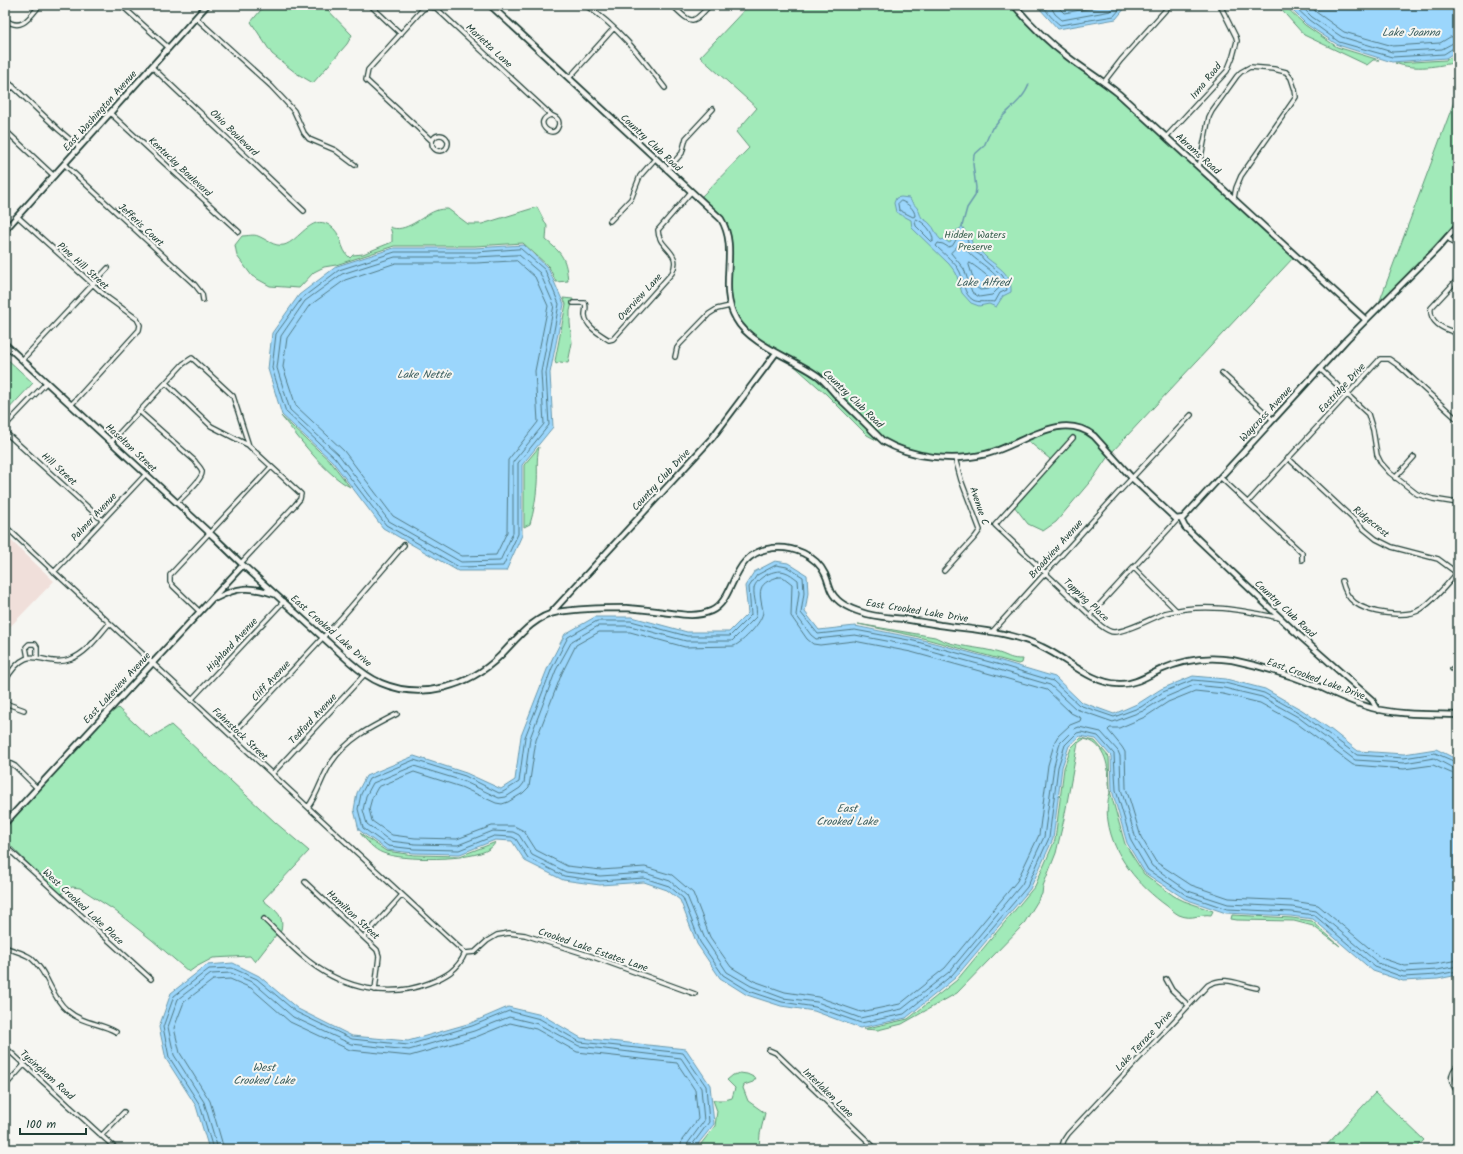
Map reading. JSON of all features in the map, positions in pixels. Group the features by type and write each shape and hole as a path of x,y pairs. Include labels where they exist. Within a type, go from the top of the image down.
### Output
{"street":[{"path":"5,19 13,24 20,24 26,21 40,5"},
{"path":"120,5 169,48"},
{"name":"East Washington Avenue","path":"5,230 207,5"},
{"path":"370,5 401,34"},
{"name":"Country Club Road","path":"490,5 721,219 726,228 729,240 728,281 730,306 740,326 759,342 776,353 805,367 819,377 882,441 909,452 956,458 988,454 1041,432 1061,427 1071,426 1083,428 1094,436 1132,478 1174,518 1179,519 1185,527 1280,618 1372,700 1378,710"},
{"path":"585,5 614,28 633,47 665,88"},
{"path":"672,5 687,19 692,21 698,18 710,5"},
{"name":"Abrams Road","path":"1014,5 1025,18 1055,46 1069,58 1104,82 1234,198 1366,320"},
{"path":"1104,82 1121,60 1170,5"},
{"name":"Irma Road","path":"1166,137 1227,71 1237,41 1220,5"},
{"name":"Marietta Lane","path":"432,141 366,80 368,70 422,10 427,7 436,8 551,115"},
{"path":"196,18 271,86 294,111 304,133 309,139 335,150 356,165"},
{"path":"569,78 614,28"},
{"name":"Ohio Boulevard","path":"152,67 304,211"},
{"path":"1199,167 1209,116 1237,76 1247,68 1254,67 1280,70 1289,75 1296,97 1241,176 1234,198"},
{"path":"5,79 79,147"},
{"path":"5,94 13,86"},
{"path":"667,170 682,153 686,138 713,108"},
{"name":"Kentucky Boulevard","path":"110,113 239,232"},
{"path":"551,115 559,120 559,125 553,132 549,132 543,125 544,120 551,115"},
{"path":"5,130 54,176"},
{"path":"437,135 442,135 446,137 448,145 446,149 438,151 432,146 432,141 437,135"},
{"path":"610,221 631,199 640,176 655,159"},
{"name":"Jefferis Court","path":"64,164 195,285 202,294 203,300"},
{"name":"Overview Lane","path":"573,303 585,303 585,316 589,324 609,340 613,339 672,273 676,265 675,258 660,240 658,230 691,192"},
{"name":"Pine Hill Street","path":"17,216 112,302 136,320 140,325 139,330 121,351 71,405"},
{"name":"Waycross Avenue","path":"1090,615 1133,567 1220,477 1366,320 1458,225"},
{"path":"1447,237 1458,247"},
{"path":"22,360 108,268"},
{"path":"1454,332 1441,327 1432,318 1430,311 1443,294 1458,279"},
{"path":"675,357 677,348 680,344 709,314 717,309 730,306"},
{"name":"Haselton Street","path":"5,344 242,564"},
{"name":"Country Club Drive","path":"551,614 712,438 776,353"},
{"path":"111,442 184,364 189,359 194,358 233,396 248,444"},
{"name":"Eastridge Drive","path":"1248,502 1378,361 1389,359 1399,366 1458,420"},
{"path":"1320,369 1368,414 1374,430 1378,459 1395,478 1417,494 1434,499 1458,503"},
{"path":"1222,373 1273,420"},
{"path":"5,426 47,382"},
{"path":"166,383 211,426 248,444 271,467 171,573 169,579 176,590 200,612"},
{"path":"140,411 195,461 201,469 201,479 177,503"},
{"name":"Broadview Avenue","path":"992,632 1191,415"},
{"name":"Hill Street","path":"5,432 102,520"},
{"name":"Topping Place","path":"1073,438 995,525 1105,629 1113,632 1177,610 1221,607 1280,618"},
{"path":"1395,478 1414,457"},
{"name":"Avenue C","path":"944,571 980,530 961,480 956,458"},
{"name":"Ridgecrest","path":"1288,458 1376,539 1398,549 1432,556 1458,572"},
{"name":"East Lakeview Avenue","path":"5,823 212,599 300,499 302,494 271,467"},
{"name":"Palmer Avenue","path":"54,572 146,474"},
{"path":"1220,477 1302,553 1302,560"},
{"name":"Fahnstock Street","path":"5,526 465,953"},
{"name":"Cliff Avenue","path":"231,736 323,637 404,545"},
{"name":"East Crooked Lake Drive","path":"242,564 365,674 380,683 403,690 422,691 439,689 469,679 500,656 530,626 551,614 568,611 626,608 688,616 699,615 716,608 722,602 734,577 746,561 764,550 785,548 801,552 811,557 823,570 834,597 842,604 857,611 873,616 992,632 1016,637 1031,642 1061,657 1088,676 1106,682 1128,684 1177,663 1190,660 1232,660 1285,675 1317,686 1355,703 1378,710 1458,715"},
{"path":"1133,567 1177,610"},
{"path":"1342,581 1350,598 1359,605 1371,610 1403,615 1421,610 1458,572"},
{"name":"East Crooked Lake Drive","path":"212,599 229,591 242,588 256,589 276,595"},
{"name":"Highland Avenue","path":"191,700 284,601"},
{"path":"5,682 13,669 28,658 37,657 60,661 75,658 86,650 109,624"},
{"path":"28,658 26,647 31,643 35,644 37,647 37,657"},
{"path":"1452,669 1458,666"},
{"name":"Tedford Avenue","path":"272,774 365,674"},
{"path":"5,703 24,710"},
{"path":"308,807 317,794 325,773 331,763 352,739 370,727 397,714"},
{"path":"5,760 15,766 37,788"},
{"name":"West Crooked Lake Place","path":"5,846 151,979"},
{"name":"Hamilton Street","path":"305,882 375,946 379,952 375,990"},
{"path":"364,937 402,895"},
{"path":"264,920 306,959 324,972 351,984 375,990 403,989 432,982 447,974 459,965 465,953"},
{"name":"Crooked Lake Estates Lane","path":"465,953 475,952 487,941 497,935 518,934 577,951 695,994"},
{"path":"5,947 23,953 33,960 42,972 57,998 68,1011 85,1021 116,1032"},
{"path":"1166,979 1172,990 1188,1005"},
{"name":"Lake Terrace Drive","path":"1061,1149 1068,1134 1208,985 1218,980 1230,980 1257,988"},
{"name":"Tysingham Road","path":"5,1047 114,1147"},
{"name":"Interlaken Lane","path":"769,1050 776,1053 876,1149"},
{"path":"5,1086 24,1065"},
{"path":"1458,1065 1454,1069 1451,1076 1452,1084 1458,1092"},
{"path":"102,1136 124,1112"}],"shaded area":[{"path":"5,535 54,581 5,632"}],"green space":[{"path":"265,5 323,5 352,35 347,44 313,83 296,73 272,54 251,22"},
{"name":"Hidden Waters Preserve","path":"749,5 1011,5 1052,47 1073,64 1117,95 1294,257 1112,452 1099,437 1090,430 1078,425 1065,424 1052,425 999,447 962,456 934,455 895,445 884,439 820,375 760,340 742,324 734,311 731,301 730,275 732,247 730,233 723,218 701,197 749,148 736,132 757,108 700,57"},
{"path":"1277,5 1284,5 1305,25 1337,47 1379,60 1373,60 1367,65 1304,35"},
{"path":"1458,53 1458,62 1443,65 1410,67 1395,63 1446,60"},
{"path":"1458,91 1458,221 1379,303"},
{"path":"537,207 547,226 546,240 560,253 565,262 568,281 556,282 549,267 523,243 475,246 394,246 336,265 324,267 314,272 299,288 270,286 252,276 237,256 235,245 242,236 256,235 273,244 284,245 290,243 311,225 323,223 329,225 337,232 344,250 350,258 353,255 363,254 392,242 390,227 396,229 402,228 413,224 430,213 438,210 448,209 468,224 482,224"},
{"path":"563,298 573,299 570,311 572,343 568,363 560,362 556,364 555,361 566,304"},
{"path":"5,357 33,383 5,413"},
{"path":"791,363 817,379 880,442 867,435 826,394"},
{"path":"281,416 331,462 350,487 331,474 322,465"},
{"path":"1072,428 1078,429 1088,435 1109,455 1094,477 1056,522 1043,531 1028,524 1014,506 1045,470 1050,459 1027,440 1049,432"},
{"path":"539,447 537,489 534,509 530,524 524,527 524,465"},
{"path":"858,624 935,637 950,643 1023,659 1022,663 1018,664 915,636"},
{"path":"118,708 150,738 171,725 276,823 309,851 263,900 278,913 282,925 281,931 276,935 255,962 250,956 213,958 189,972 114,910 80,888 72,887 59,895 5,840 5,827 107,716"},
{"path":"1081,738 1095,741 1109,757 1110,791 1125,844 1144,874 1174,896 1213,911 1211,915 1184,917 1178,914 1137,880 1121,858 1115,846 1108,821 1107,807 1110,793 1106,761 1104,755 1096,745 1091,741 1084,739 1078,743 1056,853 1043,886 1042,894 1023,925 957,993 902,1024 878,1030 863,1029 908,1019 957,980 1035,886 1055,840 1064,768 1071,748"},
{"path":"360,833 386,851 414,855 460,856 496,842 492,847 481,853 468,856 453,858 420,858 392,856 380,852 376,850"},
{"path":"1232,915 1292,918 1312,921 1340,946 1313,926 1294,921 1237,920 1231,919"},
{"path":"740,1073 756,1078 753,1082 744,1085 743,1088 748,1101 765,1113 760,1134 759,1149 697,1149 715,1126 717,1111 713,1100 725,1100 732,1098 735,1088 727,1080 733,1075"},
{"path":"1375,1093 1424,1140 1416,1149 1323,1149"}],"water":[{"path":"1042,5 1122,5 1125,8 1116,19 1058,29 1039,8"},
{"name":"Lake Joanna","path":"1287,5 1458,5 1458,50 1446,58 1392,62 1338,45 1306,24"},
{"name":"Lake Alfred","path":"896,198 909,198 918,209 922,218 932,226 941,240 944,239 949,243 951,242 948,235 954,235 962,226 966,233 970,236 973,246 1004,272 1009,280 1011,292 1003,296 996,307 989,304 979,306 971,303 962,293 956,273 949,264 912,228 911,220 896,212 894,203"},
{"name":"Lake Nettie","path":"524,245 548,268 564,304 550,373 553,427 522,465 522,535 506,571 458,571 383,528 332,461 282,415 268,369 272,333 299,295 337,266 394,248 475,248"},
{"name":"East Crooked Lake","path":"775,561 788,563 807,575 808,593 805,612 819,630 855,626 915,638 998,660 1055,677 1081,702 1114,714 1139,703 1161,689 1193,676 1226,679 1265,689 1302,710 1330,729 1358,751 1404,754 1436,749 1458,760 1458,975 1438,979 1403,981 1373,971 1313,919 1291,916 1226,913 1185,899 1145,873 1127,843 1112,790 1111,756 1096,739 1080,736 1069,746 1062,767 1053,839 1030,889 955,978 906,1018 860,1028 814,1011 781,1006 747,995 720,978 697,944 680,900 667,890 644,882 600,885 563,880 525,861 512,841 495,840 460,854 414,853 387,850 359,830 354,810 357,793 366,776 414,756 466,773 501,789 515,780 521,736 548,667 565,634 595,617 632,617 687,632 729,632 748,613 745,586 754,572"},
{"name":"West Crooked Lake","path":"233,963 259,976 298,1009 352,1036 408,1041 471,1023 508,1007 542,1015 581,1038 686,1049 710,1085 714,1124 694,1149 209,1149 196,1106 166,1059 159,1027 171,993 207,965"}],"waterway":[{"path":"962,226 967,208 975,196 976,188 973,164 974,155 984,146 992,128 1021,97 1029,84"}]}
